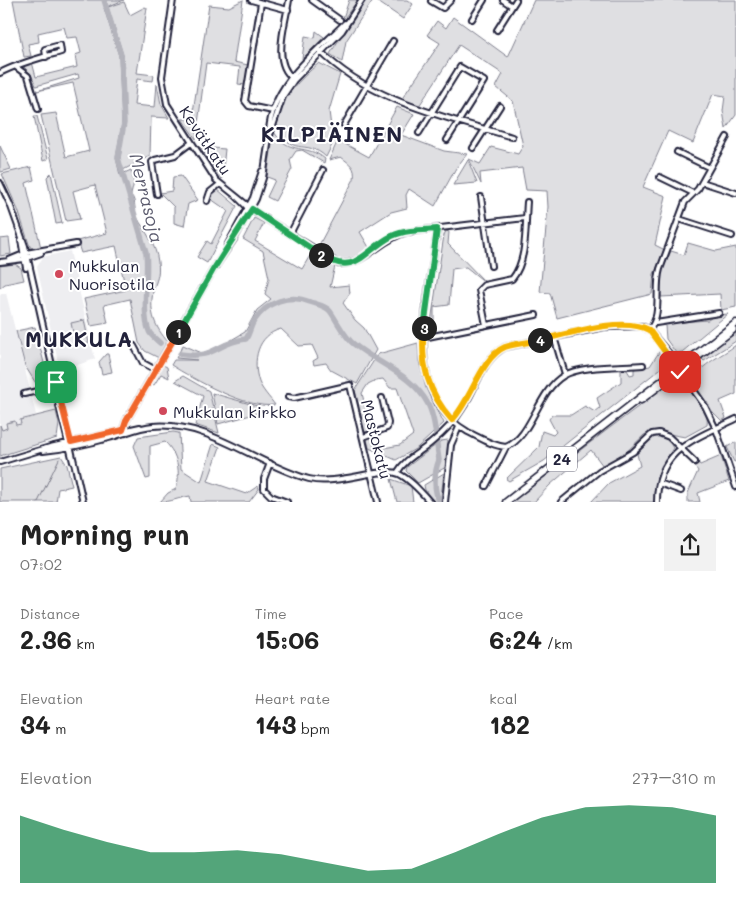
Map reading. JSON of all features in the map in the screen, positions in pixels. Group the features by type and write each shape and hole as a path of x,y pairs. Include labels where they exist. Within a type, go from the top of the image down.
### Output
{"highway":[{"name":"24","path":"680,368 736,323"},
{"name":"24","path":"506,502 736,327"},
{"name":"24","path":"500,502 520,490"}],"street":[{"name":"Kevätkatu","path":"173,0 162,77 163,90 170,111 220,184 249,207 331,261 347,264 364,257 392,236 407,232 525,218"},
{"path":"251,0 288,10"},
{"path":"289,0 280,58 286,70 294,77"},
{"path":"312,0 340,20"},
{"path":"125,431 131,414 249,207 264,167 280,94 351,17 362,0"},
{"path":"431,0 443,8 451,0"},
{"path":"472,19 484,0"},
{"path":"503,0 512,6"},
{"path":"497,30 516,0"},
{"path":"260,3 245,101 249,106 275,111"},
{"path":"344,125 393,41"},
{"path":"0,73 16,68 27,61 62,52 60,45 44,49 46,56"},
{"path":"320,51 333,63 366,85 403,104 512,137"},
{"path":"419,133 460,66 484,81 447,140"},
{"path":"16,68 28,76 38,109"},
{"path":"473,148 500,106"},
{"path":"649,330 656,322 657,278 685,202 702,182 708,167 727,137"},
{"path":"157,194 152,162 174,155 191,143"},
{"path":"677,152 708,167"},
{"path":"292,235 323,170"},
{"path":"660,178 693,193"},
{"path":"702,182 736,193"},
{"path":"0,183 19,232 83,502"},
{"path":"207,202 210,192 220,184"},
{"path":"481,197 491,266"},
{"path":"486,325 480,295 481,287 512,279 520,265 527,202"},
{"path":"679,220 732,236"},
{"path":"437,229 423,338 424,367 428,382 434,397 459,427 484,440 506,447"},
{"path":"0,262 76,244"},
{"path":"656,322 719,313"},
{"path":"423,338 536,315"},
{"path":"397,473 410,458 432,443 462,410 485,366 498,351 505,347 554,337 615,326 634,325 649,330 680,368 705,406 716,428 736,488"},
{"path":"554,337 565,374"},
{"path":"134,346 142,363 156,370"},
{"path":"486,486 506,447 516,442 544,397 565,374 582,370 643,365"},
{"name":"Mastokatu","path":"288,397 294,398 349,385 378,502"},
{"path":"24,394 56,388"},
{"path":"363,437 387,428 388,423 382,398"},
{"path":"129,428 131,414"},
{"path":"657,502 659,483 663,470 680,447 736,419"},
{"path":"125,431 129,428 175,427 201,433 301,476 320,481 397,473 430,502"},
{"path":"445,502 451,445 459,427"},
{"path":"0,462 69,444 144,428"},
{"path":"561,502 599,471 633,452 652,434 665,435 695,462"},
{"path":"270,463 264,479 264,489 271,496 287,502"},
{"path":"659,483 682,491"}],"shaded area":[{"path":"13,0 124,0 104,8 119,56 122,123 116,158 120,175 131,170 134,182 131,195 134,200 136,214 153,244 157,256 158,271 152,307 156,325 168,342 159,358 145,351 139,343 130,299 104,305 108,323 91,326 84,299 126,290 116,246 81,253 77,241 107,233 95,185 73,191 80,219 66,221 41,115 56,113 66,157 89,151 73,83 37,91 79,78 78,74 36,86 31,74 23,66 32,62 36,77 77,67 75,55 81,53 77,37 67,38 64,27 38,33 39,42 28,44 31,56 24,57"},
{"path":"243,0 234,62 248,65 245,85 238,84 240,67 206,63 196,139 182,119 192,119 209,5 229,7"},
{"path":"349,0 358,0 342,21"},
{"path":"364,0 373,0 346,41 342,62 330,54"},
{"path":"375,0 407,0 413,4 403,19"},
{"path":"534,0 736,0 736,115 726,129 723,111 725,96 713,94 693,143 668,131 643,187 666,196 655,245 665,250 654,274 652,294 557,318 550,293 540,292 548,207 547,191 526,190 522,168 480,173 481,184 469,159 480,164 491,147 518,154 523,146 513,101 496,87 503,74 459,45 419,106 401,100 440,43 427,35 437,21 446,28 453,17 508,57"},
{"path":"124,2 130,15 145,7 147,8 137,73 154,75 153,81 137,79 134,105 155,107 157,84 161,104 169,118 151,117 150,156 123,170 120,158 125,123 123,55 108,7"},
{"path":"316,31 324,37 302,59 305,36 315,38"},
{"path":"319,63 340,74 329,111 332,135 336,137 326,157 311,148 293,145 287,141 276,123 279,113 292,90"},
{"path":"397,107 414,114 401,135 444,151 467,154 456,168 435,206 409,189 406,195 407,208 391,212 360,232 370,249 362,255 349,260 336,259 314,248 319,245 354,179 354,171 352,166 341,157 329,160 338,140 369,157"},
{"path":"34,116 37,116 48,159 43,161"},
{"path":"274,132 286,144 311,151 325,159 324,163 302,150 296,151 290,160 292,169 275,201 267,197 275,180 267,177"},
{"path":"0,146 11,169 1,172 0,170"},
{"path":"200,147 225,149 222,179"},
{"path":"468,160 477,183 453,185"},
{"path":"31,167 34,180 26,183 41,248 31,248 18,210 2,174"},
{"path":"51,173 62,223 56,224 47,177"},
{"path":"181,176 198,200 188,204 184,226 174,223 174,207 160,193 172,191 173,177"},
{"path":"217,189 237,206 207,263 197,257 207,241 211,244 228,211 211,199 210,196"},
{"path":"254,218 264,223 255,241 302,269 312,252 335,266 330,287 349,285 350,293 343,303 355,320 364,328 376,350 357,384 331,370 326,363 314,365 313,361 318,358 312,345 299,346 281,329 266,337 258,350 256,366 259,382 275,405 251,403 236,398 193,378 171,365 174,360 197,360 176,358 183,345 202,353 219,347 245,332 257,310 271,299 265,294 269,278 263,251 243,239"},
{"path":"446,231 449,232 448,244 486,283 466,267 452,269 449,305 434,307 434,334 429,335 444,235"},
{"path":"9,238 11,254 0,256 0,239"},
{"path":"688,243 716,251 736,247 736,307 721,310 720,294 661,297 661,273 671,251 684,255"},
{"path":"70,251 95,359 60,371 37,267 43,257"},
{"path":"15,264 21,268 24,280 5,284 0,288 0,266"},
{"path":"6,293 36,415 20,420 21,424 7,428 0,436 0,294"},
{"path":"728,314 682,352 676,353 666,339 665,326 668,323 708,320 715,315"},
{"path":"84,320 89,343 76,346 71,323"},
{"path":"35,327 49,383 37,385 25,366 16,331"},
{"path":"736,330 736,341 704,361 702,359 705,355"},
{"path":"418,343 419,361 426,388 444,423 417,448 396,460 369,448 367,439 372,436 374,446 378,449 400,445 413,435 397,388 390,388 383,379 376,380 368,384 362,393 371,432 364,432 355,390 378,354"},
{"path":"736,345 736,394 720,401 726,418 722,421 712,411 692,380 706,365"},
{"path":"661,349 667,361 665,365 544,461 509,481 506,479 539,447 542,431 553,435 556,432 549,419 552,415 571,415 585,406 595,412 600,408 597,398 621,382 621,369 627,370 630,375 634,374 634,369 650,366"},
{"path":"108,354 112,372 102,374 99,362"},
{"path":"161,364 167,367 169,378 161,374 154,385 151,383"},
{"path":"183,376 209,391 219,433 195,425 203,396 175,381"},
{"path":"678,379 694,393 703,405 706,411 707,425 685,437 653,431 644,435 621,457 603,466 591,450 550,485 534,502 511,502 671,382"},
{"path":"212,393 257,406 258,413 218,424"},
{"path":"56,411 59,424 57,438 0,456 0,425 2,430 7,428 6,423 15,421 16,425 21,424 20,420"},
{"path":"173,432 179,433 181,469 201,482 213,444 220,447 208,481 246,494 258,486 259,489 249,502 191,502 190,496 160,502 168,493 176,489 178,470 176,458 165,442 150,446 150,478 146,479 134,446 138,437"},
{"path":"659,436 668,439 673,448 660,474 656,487 655,502 591,502 609,483 640,466 637,454 652,438"},
{"path":"448,440 446,467 418,483 406,471 407,467 441,441"},
{"path":"736,442 736,461 734,462 727,447"},
{"path":"61,456 67,465 72,486 58,489 56,502 0,502 0,469"},
{"path":"721,456 729,481 698,493 700,502 688,502 688,493 698,471 693,464 697,461 700,465"},
{"path":"444,473 441,497 443,502 434,502 425,490 424,485"},
{"path":"391,479 411,486 413,502 397,502"}],"waterway":[{"name":"Merrasoja","path":"104,0 121,55 124,123 118,158 146,253 145,304 147,323 149,331 160,343"},
{"name":"Merrasoja","path":"180,354 201,355 228,343 246,339 259,314 279,301 294,298 321,305 330,311 351,342 404,378 422,394 431,410 434,424 439,460 435,481 436,492 440,502"},
{"path":"38,502 59,459"}],"place":[{"name":"Mukkulan Nuorisotila","path":"59,274"},
{"name":"Mukkulan kirkko","path":"163,411"}],"district":[{"name":"KILPIÄINEN","path":"332,133"},
{"name":"MUKKULA","path":"79,338"}],"route":[{"path":"56,382 71,442 123,430 123,426 213,270 252,209 338,264 355,262 392,236 407,232 437,229 436,256 422,350 424,367 434,397 452,420 462,410 491,357 505,347 593,329 615,326 642,326 649,330 680,372"}]}
